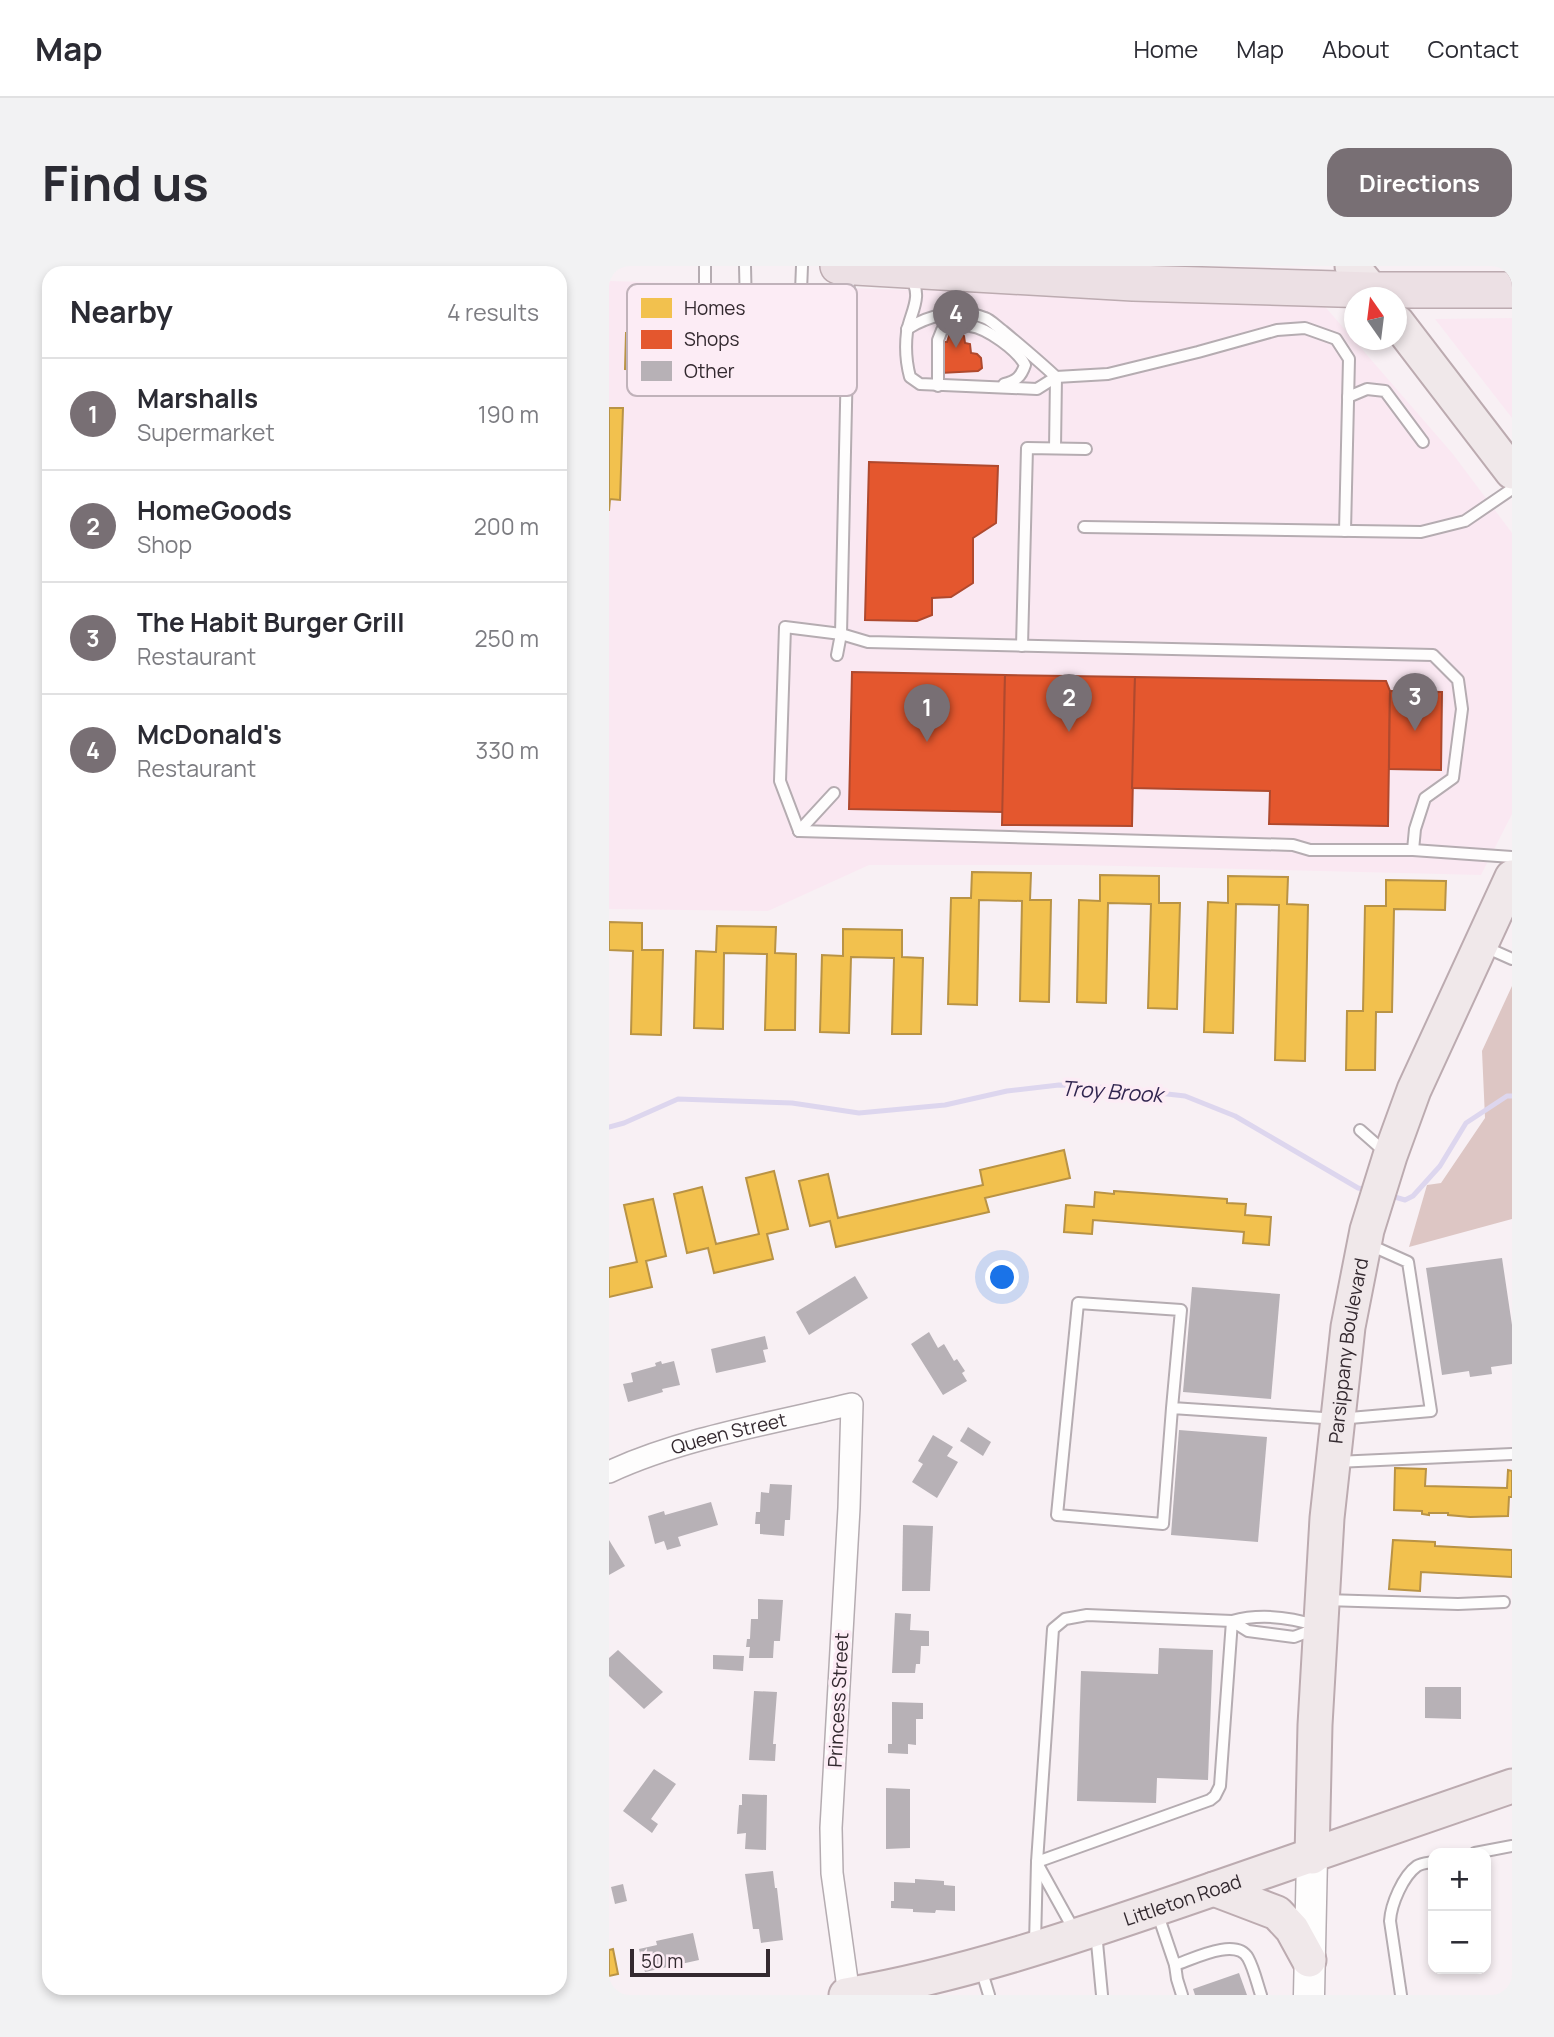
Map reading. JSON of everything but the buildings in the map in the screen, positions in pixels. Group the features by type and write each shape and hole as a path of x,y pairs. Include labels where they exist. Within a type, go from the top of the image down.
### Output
{"highway":[{"path":"838,266 1133,283 1367,284 1512,289"}],"main road":[{"path":"1407,335 1512,472"},
{"name":"Parsippany Boulevard","path":"1312,1857 1315,1725 1327,1518 1348,1326 1372,1211 1414,1090 1512,877"},
{"name":"Littleton Road","path":"854,1994 925,1980 985,1980 1035,1949 1312,1857 1512,1786"},
{"path":"1308,1995 1312,1857"},
{"path":"1214,1889 1277,1913 1292,1929 1309,1960"}],"street":[{"name":"Queen Street","path":"609,1472 681,1446 852,1404"},
{"name":"Princess Street","path":"852,1404 849,1508 831,1828 832,1873 854,1994"}],"lane":[{"path":"705,266 705,284"},
{"path":"745,266 745,284"},
{"path":"801,284 802,266"},
{"path":"905,270 917,293 907,329 906,362 910,377 920,384 1037,389 1056,377 1108,374 1277,330 1305,328 1336,339 1349,359 1345,531"},
{"path":"907,329 935,315 986,318 1028,351 1056,377 1055,448"},
{"path":"938,386 938,340 942,330 954,326 971,326 984,331 1020,356 1025,365 1022,376 1012,382 994,386"},
{"path":"1006,345 1028,351"},
{"path":"1348,397 1367,389 1385,391 1423,442"},
{"path":"837,655 841,634 846,396"},
{"path":"1022,646 1027,448 1086,449"},
{"path":"1084,527 1421,532 1465,520 1512,489"},
{"path":"799,831 780,781 785,627 841,634 868,642 1433,655 1458,680 1462,709 1453,778 1425,798 1415,829 1413,850"},
{"path":"799,831 834,793"},
{"path":"799,831 1293,845 1310,850 1413,850 1512,857"},
{"path":"1480,944 1512,959"},
{"path":"1360,1130 1388,1162"},
{"path":"1172,1408 1338,1419 1431,1411 1408,1262 1365,1243"},
{"path":"1078,1303 1181,1310 1172,1408 1163,1524 1057,1515 1078,1303"},
{"path":"1333,1462 1512,1454"},
{"path":"1035,1949 1037,1862 1053,1629 1065,1619 1087,1615 1232,1621 1251,1616 1295,1619 1321,1613 1504,1602"},
{"path":"1232,1621 1248,1631 1294,1637 1321,1613"},
{"path":"1037,1862 1215,1796 1220,1786 1232,1621"},
{"path":"1491,1850 1512,1846"},
{"path":"1037,1862 1086,1933 1102,1995"},
{"path":"1401,1995 1390,1913 1404,1883 1415,1868 1428,1863"},
{"path":"1156,1909 1182,1995"},
{"path":"1175,1965 1233,1948 1246,1955 1261,1995"}],"shaded area":[{"path":"609,281 711,284 627,284 627,396 857,396 857,288 1321,302 1344,329 1344,350 1363,350 1452,453 1512,533 1512,814 1481,875 1078,865 869,865 768,911 609,909"},
{"path":"1512,318 1512,418 1435,319"},
{"path":"1512,986 1512,1219 1409,1247 1427,1185 1441,1183 1485,1118 1482,1051"}],"waterway":[{"name":"Troy Brook","path":"609,1127 678,1099 792,1103 859,1113 945,1105 1007,1091 1059,1085 1114,1088 1185,1096 1235,1116 1358,1188 1368,1190"},
{"name":"Troy Brook","path":"1388,1195 1405,1200 1413,1196 1440,1166 1466,1123 1507,1096 1512,1096"}],"place":[{"name":"McDonald's","path":"956,348"},
{"name":"The Habit Burger Grill","path":"1415,731"},
{"name":"HomeGoods","path":"1069,732"},
{"name":"Marshalls","path":"927,742"}]}
